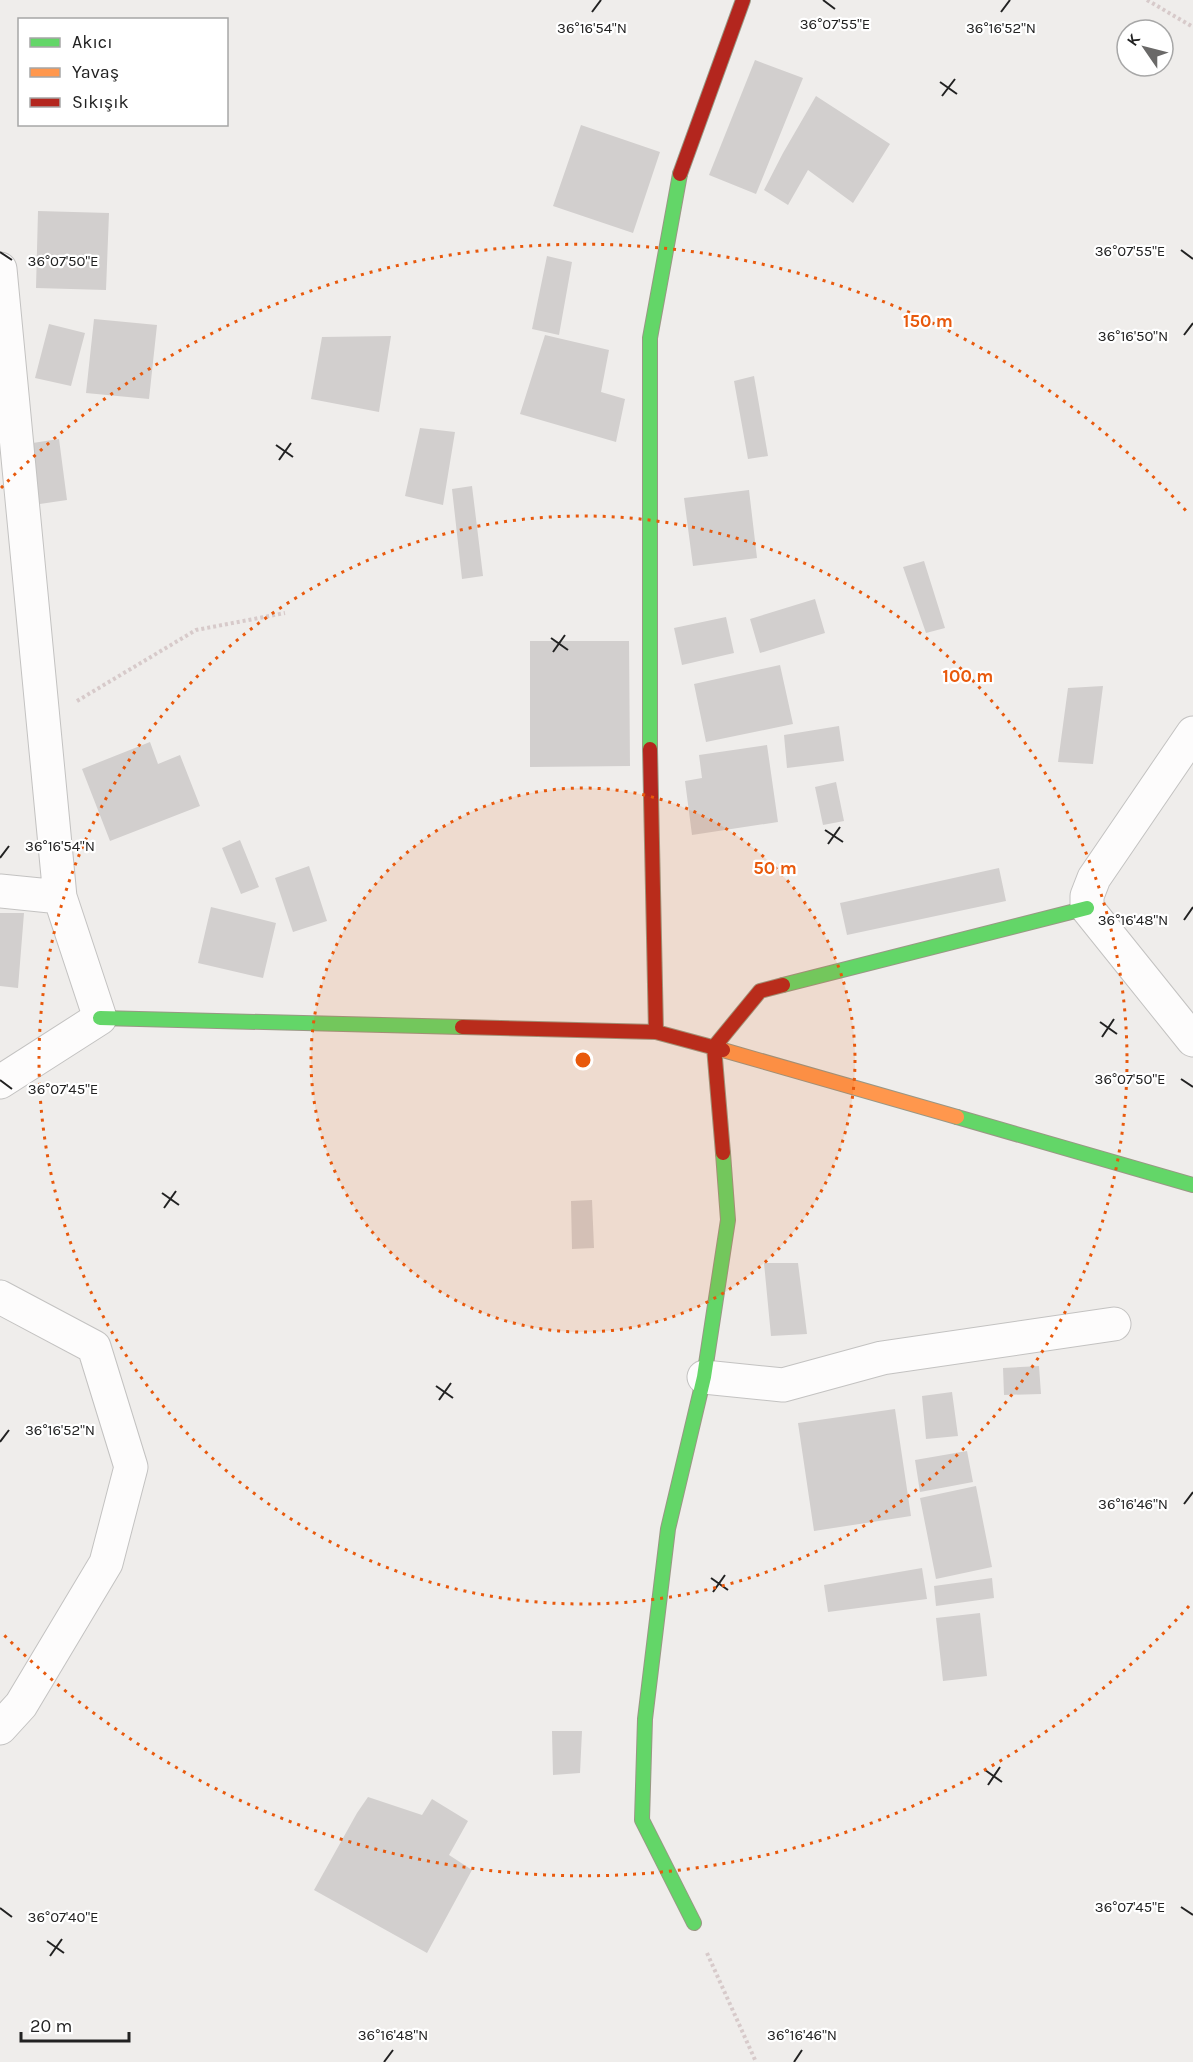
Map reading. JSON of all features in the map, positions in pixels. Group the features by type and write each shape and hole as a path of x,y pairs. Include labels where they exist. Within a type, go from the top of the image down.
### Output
{"street":[{"path":"656,1032 649,683 650,338 679,176 742,0"},
{"path":"0,272 60,897 100,1018"},
{"path":"1193,733 1094,878 1087,896 1087,908 1193,1040"},
{"path":"0,891 60,897"},
{"path":"694,1923 642,1820 645,1719 668,1529 704,1377 728,1220 714,1047 760,991 1087,908"},
{"path":"0,1082 100,1018 656,1032 1193,1185"},
{"path":"0,1297 94,1347 131,1467 106,1563 21,1705 0,1728"},
{"path":"704,1377 783,1385 882,1358 1114,1324"}],"path":[{"path":"1147,0 1193,27"},
{"path":"43,721 196,630 285,613"},
{"path":"694,1923 756,2062"}],"building":[{"path":"755,60 803,78 756,194 709,175"},
{"path":"816,96 890,144 853,203 808,170 788,205 764,190"},
{"path":"581,125 660,152 633,233 553,206"},
{"path":"38,211 109,213 106,290 36,288"},
{"path":"547,256 572,262 559,335 532,329"},
{"path":"94,319 157,325 149,399 86,393"},
{"path":"49,324 85,333 71,386 35,378"},
{"path":"545,335 609,350 601,392 625,399 616,442 520,414"},
{"path":"391,336 379,412 311,399 322,337"},
{"path":"754,376 768,456 748,459 734,381"},
{"path":"420,428 455,432 443,505 405,496"},
{"path":"59,439 67,500 33,505 26,444"},
{"path":"472,486 483,576 462,579 452,489"},
{"path":"749,490 757,558 693,566 684,498"},
{"path":"924,561 945,628 926,633 903,567"},
{"path":"815,599 825,633 760,653 750,619"},
{"path":"726,617 734,653 682,665 674,628"},
{"path":"530,641 629,641 630,766 530,767"},
{"path":"780,665 793,724 706,742 694,684"},
{"path":"1103,686 1093,764 1058,762 1068,688"},
{"path":"839,726 844,761 787,768 784,735"},
{"path":"150,742 158,764 180,755 200,806 110,841 82,769"},
{"path":"767,745 778,822 692,835 685,781 702,778 699,755"},
{"path":"836,782 844,821 823,825 815,787"},
{"path":"240,840 259,887 241,894 222,848"},
{"path":"309,866 327,921 293,932 275,878"},
{"path":"999,868 1006,901 847,935 840,903"},
{"path":"211,907 276,923 263,978 198,963"},
{"path":"0,913 24,913 18,988 0,986"},
{"path":"592,1200 594,1248 572,1249 571,1201"},
{"path":"764,1263 798,1263 807,1334 771,1336"},
{"path":"1039,1366 1041,1394 1004,1395 1003,1368"},
{"path":"952,1392 958,1436 926,1439 922,1396"},
{"path":"895,1409 911,1516 814,1531 798,1423"},
{"path":"967,1451 973,1482 920,1492 915,1460"},
{"path":"976,1486 992,1567 936,1579 920,1498"},
{"path":"922,1568 927,1599 828,1612 824,1585"},
{"path":"992,1578 994,1598 936,1606 934,1586"},
{"path":"980,1613 987,1676 943,1681 936,1618"},
{"path":"552,1731 582,1731 580,1773 553,1775"},
{"path":"368,1797 422,1815 432,1799 468,1821 449,1855 472,1870 427,1953 314,1890"}],"traffic: fast":[{"path":"650,749 650,338 680,174"},
{"path":"783,985 1087,908"},
{"path":"100,1018 462,1027"},
{"path":"957,1117 1193,1185"},
{"path":"694,1923 642,1820 645,1719 668,1529 704,1377 728,1220 723,1153"}],"traffic: slow":[{"path":"723,1050 957,1117"}],"traffic: jam":[{"path":"680,174 743,0"},
{"path":"650,749 656,1032"},
{"path":"723,1153 714,1047 760,991 783,985"},
{"path":"462,1027 656,1032 723,1050"}]}
